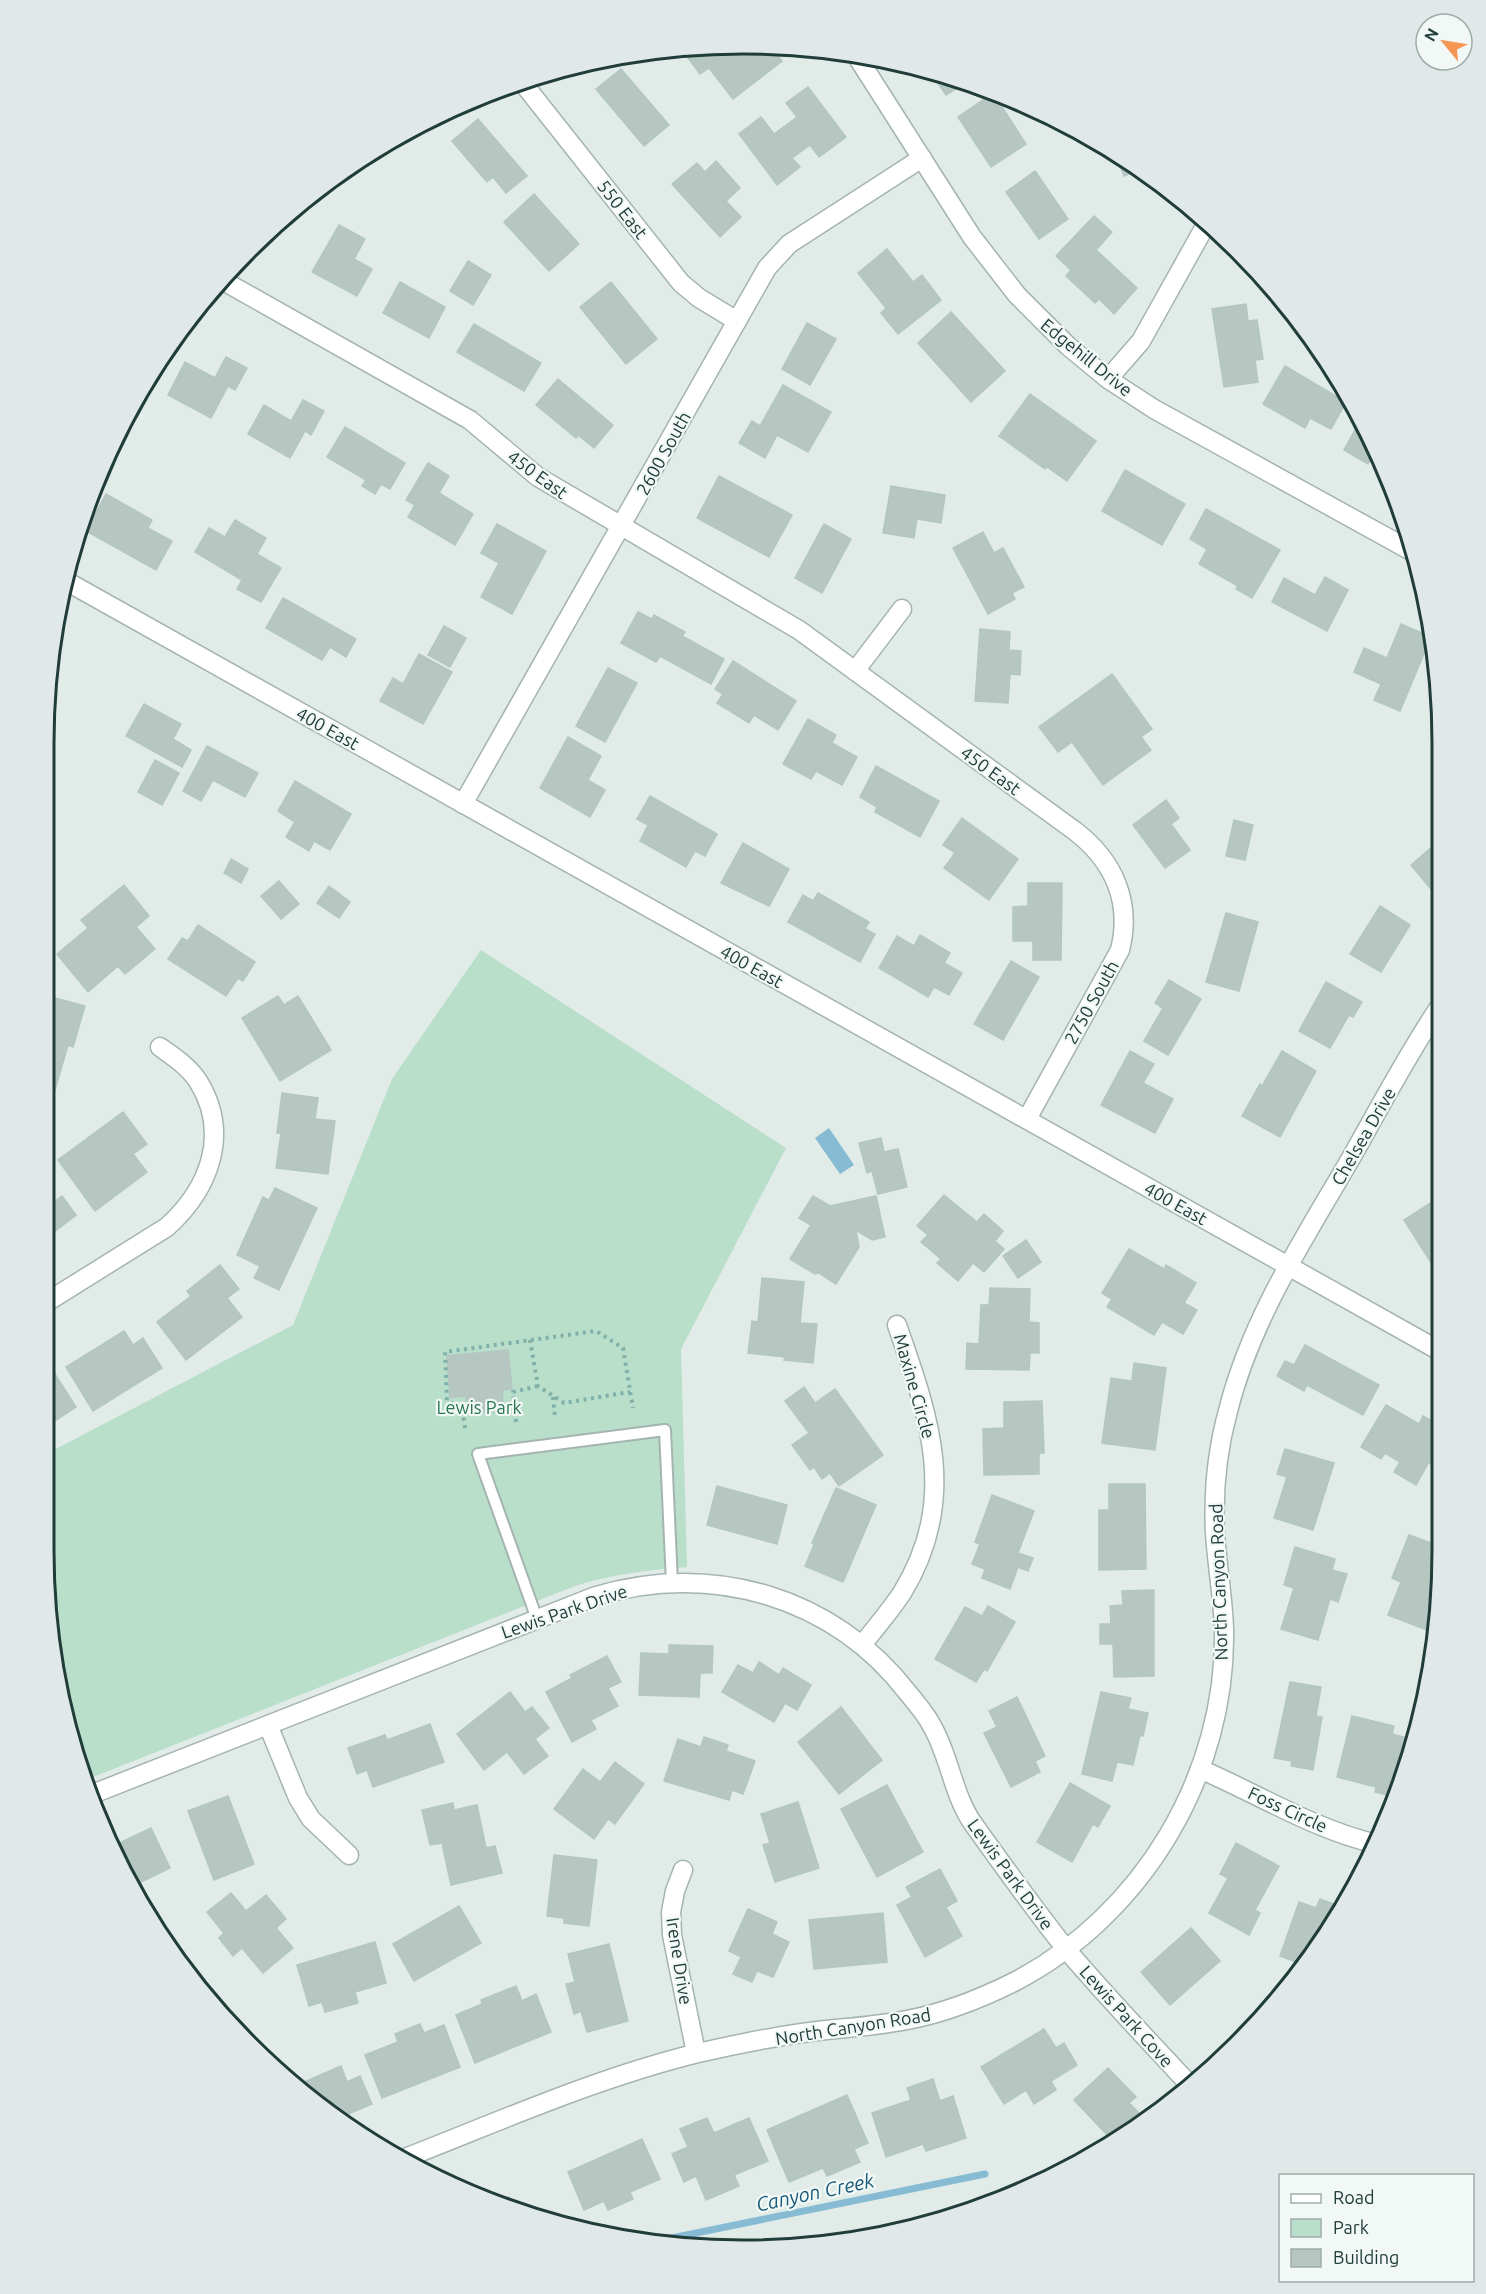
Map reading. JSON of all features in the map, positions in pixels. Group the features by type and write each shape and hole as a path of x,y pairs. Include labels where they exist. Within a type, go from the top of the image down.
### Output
{"street":[{"name":"Edgehill Drive","path":"862,65 972,237 1017,295 1068,346 1108,379 1154,409 1403,546"},
{"name":"550 East","path":"528,89 681,284 737,321"},
{"name":"2600 South","path":"463,804 767,268 789,244 922,158"},
{"path":"1108,379 1141,341 1203,230"},
{"name":"450 East","path":"229,284 470,420 538,477 770,611 1088,840 1108,864 1116,878"},
{"name":"400 East","path":"73,585 1432,1347"},
{"path":"855,671 902,609"},
{"name":"2750 South","path":"1027,1119 1120,950 1125,920 1124,905 1116,878"},
{"name":"Chelsea Drive","path":"1288,1266 1432,1020"},
{"path":"54,1297 166,1227 189,1205 206,1177 212,1156 214,1135 205,1098 198,1082 186,1067 160,1047"},
{"name":"North Canyon Road","path":"412,2155 571,2094 696,2054 792,2035 879,2025 961,2006 1017,1980 1067,1950 1111,1911 1148,1867 1182,1811 1200,1769 1211,1733 1222,1667 1224,1634 1215,1506 1215,1481 1220,1447 1228,1411 1246,1354 1288,1266"},
{"name":"Maxine Circle","path":"863,1644 901,1594 914,1570 931,1522 934,1499 935,1474 930,1431 918,1385 897,1325"},
{"name":"Lewis Park Drive","path":"98,1793 537,1619 614,1591 672,1583 720,1585 781,1599 815,1614 863,1644 892,1672 923,1712 939,1739 972,1823 1067,1950"},
{"path":"268,1725 298,1798 311,1819 349,1855"},
{"name":"Foss Circle","path":"1200,1769 1323,1826 1368,1842"},
{"name":"Irene Drive","path":"683,1870 673,1902 672,1935 696,2054"},
{"name":"Lewis Park Cove","path":"1067,1950 1185,2079"}],"lane":[{"path":"537,1619 478,1454 665,1430 672,1583"}],"path":[{"path":"465,1428 462,1408 447,1401 445,1352 596,1331 623,1348 633,1408"},
{"path":"531,1340 538,1386"},
{"path":"516,1422 513,1392 538,1386 564,1403 630,1392"},
{"path":"553,1396 555,1417"}],"green space":[{"name":"Lewis Park","path":"481,950 786,1148 681,1349 687,1567 631,1573 575,1586 93,1777 77,1729 60,1641 55,1596 54,1450 293,1325 392,1079"}],"water":[{"path":"829,1128 854,1165 840,1174 815,1138"}],"building":[{"path":"698,55 778,55 782,61 733,99 709,68 700,74 688,58"},
{"path":"621,69 669,125 644,146 596,89"},
{"path":"937,82 956,88 946,95"},
{"path":"808,87 846,137 819,157 810,145 792,158 800,167 777,185 739,134 761,117 774,134 797,117 786,103"},
{"path":"985,98 1000,103 1026,144 991,167 958,117"},
{"path":"478,119 527,176 506,193 493,177 487,182 452,141"},
{"path":"716,161 740,188 726,201 741,217 720,237 672,184 697,163 705,172"},
{"path":"1121,167 1131,173 1124,176"},
{"path":"1035,171 1068,219 1039,239 1006,192"},
{"path":"534,194 579,244 549,271 504,222"},
{"path":"1094,216 1112,232 1096,250 1137,288 1114,314 1099,299 1095,303 1066,276 1071,270 1056,256"},
{"path":"339,225 365,239 354,259 372,269 357,296 312,272"},
{"path":"887,249 913,282 922,275 941,300 898,334 881,313 886,308 858,273"},
{"path":"468,261 491,275 473,305 450,291"},
{"path":"400,282 445,307 429,338 383,313"},
{"path":"611,282 657,339 626,364 580,307"},
{"path":"1246,304 1248,321 1257,320 1263,359 1255,360 1258,382 1224,387 1212,309"},
{"path":"951,312 1005,371 971,402 918,343"},
{"path":"807,323 836,339 810,385 782,369"},
{"path":"474,324 541,363 524,391 457,352"},
{"path":"226,357 247,368 235,390 228,386 211,418 168,395 185,362 215,378"},
{"path":"1285,366 1340,399 1344,406 1331,429 1310,418 1305,428 1263,404"},
{"path":"558,379 613,425 594,448 578,435 576,438 536,405"},
{"path":"783,385 831,412 808,452 777,435 765,458 739,443 752,421 760,426"},
{"path":"1030,394 1096,441 1067,481 1047,467 1045,469 999,436"},
{"path":"303,400 324,411 311,435 305,431 290,458 248,434 264,405 291,421"},
{"path":"345,427 405,463 390,489 381,484 375,494 362,486 366,480 327,457"},
{"path":"1356,428 1371,459 1368,464 1344,450"},
{"path":"428,463 449,476 439,493 473,514 455,545 408,517 415,505 406,500"},
{"path":"1125,470 1185,504 1162,545 1102,511"},
{"path":"719,476 792,515 769,557 697,518"},
{"path":"891,486 945,495 941,523 917,519 914,538 883,533"},
{"path":"106,494 152,520 148,528 172,541 156,570 88,532"},
{"path":"1206,509 1280,550 1252,598 1236,589 1238,586 1199,564 1207,549 1190,539"},
{"path":"235,520 266,538 257,554 281,568 261,602 237,589 242,580 195,552 209,528 225,537"},
{"path":"497,524 546,551 512,614 481,597 499,563 481,553"},
{"path":"824,524 851,539 822,593 795,578"},
{"path":"983,532 994,553 1003,548 1024,587 1012,593 1015,599 988,614 953,548"},
{"path":"1325,577 1348,590 1327,631 1272,602 1284,578 1315,595"},
{"path":"283,598 356,639 346,657 330,647 322,660 266,628"},
{"path":"638,612 652,619 654,615 685,632 682,636 724,659 711,684 660,656 656,662 621,643"},
{"path":"1401,624 1423,633 1426,650 1400,711 1374,700 1381,684 1354,672 1364,648 1387,658"},
{"path":"444,626 466,638 450,667 428,655"},
{"path":"980,629 1010,632 1009,650 1021,651 1020,675 1010,674 1008,703 975,701"},
{"path":"419,654 452,672 423,724 380,701 393,678 403,684"},
{"path":"733,661 796,701 778,730 754,715 749,723 717,703 723,694 715,689"},
{"path":"608,668 637,683 605,742 576,726"},
{"path":"1112,674 1152,729 1141,737 1151,750 1103,785 1072,742 1058,752 1039,727"},
{"path":"144,704 181,724 173,739 191,750 182,767 126,736"},
{"path":"808,719 836,735 832,743 857,757 842,785 816,771 811,779 783,764"},
{"path":"568,737 601,756 588,780 605,790 590,817 540,788"},
{"path":"207,746 258,773 245,797 213,780 201,801 183,791"},
{"path":"155,760 179,773 162,805 138,792"},
{"path":"876,766 939,801 920,837 875,812 877,807 860,797"},
{"path":"295,781 351,814 330,850 314,841 309,851 286,837 295,822 278,811"},
{"path":"650,796 717,834 705,856 695,851 686,867 640,841 648,825 637,819"},
{"path":"1166,800 1179,818 1171,824 1190,850 1165,868 1133,825"},
{"path":"962,818 1018,859 989,900 944,868 955,853 943,845"},
{"path":"1234,820 1253,825 1245,860 1226,856"},
{"path":"743,843 789,869 769,906 721,883"},
{"path":"1432,847 1432,890 1411,865"},
{"path":"231,859 248,869 241,883 224,873"},
{"path":"279,881 299,904 281,919 261,896"},
{"path":"1028,883 1062,883 1061,960 1033,960 1033,941 1013,941 1013,907 1028,906"},
{"path":"124,885 149,916 136,927 155,949 125,974 118,966 88,992 57,954 88,928 81,920"},
{"path":"329,886 350,902 339,918 317,903"},
{"path":"818,893 869,922 865,929 875,934 860,962 788,922 803,895 813,901"},
{"path":"1380,906 1410,925 1381,972 1350,954"},
{"path":"1226,913 1258,922 1239,991 1206,982"},
{"path":"198,925 255,962 243,981 238,978 226,996 168,959 182,938 188,941"},
{"path":"920,935 950,953 944,963 962,973 949,995 934,987 928,997 879,968 897,936 914,946"},
{"path":"1011,961 1039,977 1003,1040 974,1024"},
{"path":"1169,980 1201,999 1168,1055 1144,1041 1163,1008 1155,1003"},
{"path":"1326,982 1362,1002 1353,1017 1349,1015 1330,1048 1299,1031"},
{"path":"278,996 284,1005 298,996 331,1050 280,1081 242,1018"},
{"path":"55,998 85,1006 73,1047 68,1045 55,1090 54,1090"},
{"path":"1130,1051 1154,1064 1143,1083 1173,1099 1155,1133 1101,1105"},
{"path":"1282,1051 1316,1071 1280,1137 1242,1116"},
{"path":"282,1093 318,1098 315,1119 335,1121 328,1174 276,1168 281,1133 277,1133"},
{"path":"123,1112 147,1144 133,1154 147,1172 95,1211 58,1160"},
{"path":"881,1138 884,1152 898,1149 907,1187 878,1194 872,1171 867,1173 859,1143"},
{"path":"275,1188 317,1208 279,1290 254,1278 260,1266 237,1255 263,1197 269,1200"},
{"path":"944,1195 977,1222 984,1214 1003,1231 995,1241 1004,1249 984,1272 973,1263 958,1281 937,1263 941,1259 921,1242 928,1235 917,1226"},
{"path":"62,1196 76,1215 54,1232 54,1202"},
{"path":"813,1196 830,1206 876,1196 885,1237 872,1240 856,1230 859,1247 836,1284 790,1259 811,1225 799,1218"},
{"path":"1432,1202 1432,1264 1404,1220"},
{"path":"1026,1240 1041,1262 1018,1278 1003,1256"},
{"path":"1129,1249 1164,1269 1166,1265 1196,1283 1184,1303 1197,1310 1183,1334 1162,1322 1154,1335 1107,1307 1112,1299 1102,1293"},
{"path":"220,1265 239,1289 227,1298 242,1317 186,1360 157,1322 191,1296 187,1291"},
{"path":"762,1278 804,1282 800,1323 817,1324 813,1363 748,1353 752,1321 758,1322"},
{"path":"990,1288 1030,1289 1029,1322 1039,1323 1039,1353 1030,1353 1029,1370 966,1369 967,1343 979,1344 981,1305 989,1305"},
{"path":"124,1331 133,1345 143,1338 162,1368 93,1411 66,1367"},
{"path":"1305,1345 1379,1385 1363,1415 1307,1385 1304,1391 1277,1376 1285,1361 1294,1365"},
{"path":"508,1350 512,1389 502,1390 504,1411 467,1414 466,1396 450,1398 447,1356"},
{"path":"1134,1363 1166,1368 1155,1450 1102,1443 1111,1378 1132,1381"},
{"path":"54,1373 76,1407 54,1421"},
{"path":"804,1387 815,1403 835,1389 883,1455 839,1486 830,1473 822,1479 814,1467 810,1470 792,1445 809,1433 785,1401"},
{"path":"1042,1401 1044,1453 1039,1453 1039,1474 984,1475 983,1429 1004,1428 1004,1402"},
{"path":"1386,1405 1419,1424 1423,1416 1432,1421 1432,1464 1429,1462 1416,1485 1394,1472 1400,1462 1385,1453 1381,1459 1361,1447"},
{"path":"1285,1449 1334,1463 1313,1530 1274,1518 1287,1477 1277,1474"},
{"path":"1109,1484 1145,1484 1146,1569 1099,1570 1099,1510 1109,1510"},
{"path":"717,1486 787,1505 777,1544 707,1525"},
{"path":"836,1488 876,1505 843,1582 805,1566 814,1545 812,1543"},
{"path":"992,1495 1034,1511 1018,1553 1033,1558 1028,1571 1018,1567 1010,1589 982,1578 985,1569 972,1564 980,1544 975,1542"},
{"path":"1409,1535 1432,1543 1431,1596 1427,1630 1388,1615 1401,1582 1392,1578"},
{"path":"1295,1547 1335,1559 1332,1570 1347,1574 1338,1602 1330,1599 1318,1640 1281,1629 1294,1588 1284,1585"},
{"path":"1154,1590 1154,1676 1114,1677 1113,1644 1100,1644 1100,1624 1111,1624 1110,1606 1123,1605 1122,1591"},
{"path":"988,1606 1015,1622 987,1671 984,1669 976,1682 935,1659 965,1607 982,1616"},
{"path":"669,1645 713,1646 712,1673 700,1673 699,1697 639,1695 641,1653 669,1654"},
{"path":"607,1656 621,1682 608,1688 618,1706 591,1720 596,1729 572,1742 546,1692 572,1678 570,1675"},
{"path":"759,1662 779,1675 783,1668 811,1685 797,1710 785,1703 774,1722 722,1692 738,1665 753,1673"},
{"path":"1290,1682 1321,1687 1316,1716 1322,1717 1313,1770 1291,1766 1292,1761 1274,1758"},
{"path":"510,1692 525,1712 532,1707 549,1728 535,1739 548,1756 524,1774 507,1752 484,1770 457,1734"},
{"path":"1101,1692 1131,1698 1128,1709 1148,1713 1133,1765 1117,1762 1112,1781 1082,1774"},
{"path":"1017,1697 1045,1756 1035,1761 1040,1772 1011,1787 984,1733 997,1727 989,1711"},
{"path":"841,1707 882,1760 839,1794 798,1742"},
{"path":"1352,1716 1394,1726 1392,1734 1406,1738 1387,1795 1375,1792 1376,1787 1337,1777"},
{"path":"430,1724 444,1762 373,1787 367,1770 357,1774 348,1748 385,1735 387,1740"},
{"path":"704,1737 728,1745 726,1751 755,1761 743,1794 732,1790 729,1800 664,1781 678,1739 701,1747"},
{"path":"615,1762 644,1784 615,1824 608,1819 594,1839 554,1809 583,1769 600,1782"},
{"path":"1070,1783 1110,1806 1098,1827 1093,1824 1072,1862 1037,1842"},
{"path":"887,1785 923,1852 877,1877 841,1809"},
{"path":"228,1796 254,1864 214,1880 188,1811"},
{"path":"798,1802 819,1868 775,1882 763,1845 770,1843 761,1814"},
{"path":"453,1803 454,1810 477,1805 486,1848 495,1846 502,1873 451,1885 442,1843 430,1845 422,1810"},
{"path":"151,1828 170,1868 139,1883 119,1843"},
{"path":"1236,1843 1279,1866 1255,1910 1260,1913 1249,1935 1209,1913 1228,1878 1220,1874"},
{"path":"554,1855 597,1860 589,1926 564,1923 564,1918 547,1916"},
{"path":"940,1869 957,1901 946,1907 962,1936 925,1957 897,1905 912,1897 906,1887"},
{"path":"231,1893 246,1911 266,1895 286,1919 276,1928 293,1948 263,1973 242,1948 233,1956 219,1938 224,1933 207,1912"},
{"path":"1320,1899 1335,1904 1296,1962 1280,1956 1299,1902 1316,1908"},
{"path":"459,1906 481,1943 414,1981 393,1944"},
{"path":"748,1909 777,1922 772,1934 789,1942 773,1977 757,1971 752,1982 733,1974 741,1957 729,1951"},
{"path":"883,1913 887,1962 814,1969 809,1920"},
{"path":"1191,1928 1220,1961 1170,2005 1141,1972"},
{"path":"375,1942 386,1983 355,1992 358,2003 325,2012 322,2002 309,2006 297,1965"},
{"path":"609,1944 628,2021 587,2032 581,2011 574,2014 566,1984 575,1982 568,1954"},
{"path":"516,1986 522,2001 536,1994 551,2032 475,2063 456,2015 482,2004 481,2000"},
{"path":"420,2024 424,2033 444,2025 460,2067 382,2098 365,2055 398,2042 395,2034"},
{"path":"1044,2029 1056,2048 1064,2043 1077,2065 1051,2081 1056,2090 1034,2104 1026,2090 1004,2104 981,2067"},
{"path":"341,2066 347,2082 360,2076 372,2104 347,2114 305,2082"},
{"path":"1108,2068 1136,2097 1129,2103 1140,2114 1108,2135 1074,2100"},
{"path":"933,2079 940,2101 953,2096 966,2138 926,2151 923,2144 886,2157 872,2113 911,2100 907,2088"},
{"path":"847,2095 868,2143 854,2149 860,2162 827,2176 823,2168 789,2182 767,2130"},
{"path":"707,2118 714,2133 749,2118 768,2161 734,2175 739,2186 706,2200 696,2176 684,2182 672,2154 688,2147 680,2129"},
{"path":"642,2139 660,2179 630,2192 633,2199 608,2210 604,2201 584,2210 568,2172"}],"waterway":[{"name":"Canyon Creek","path":"678,2237 985,2174"}]}
